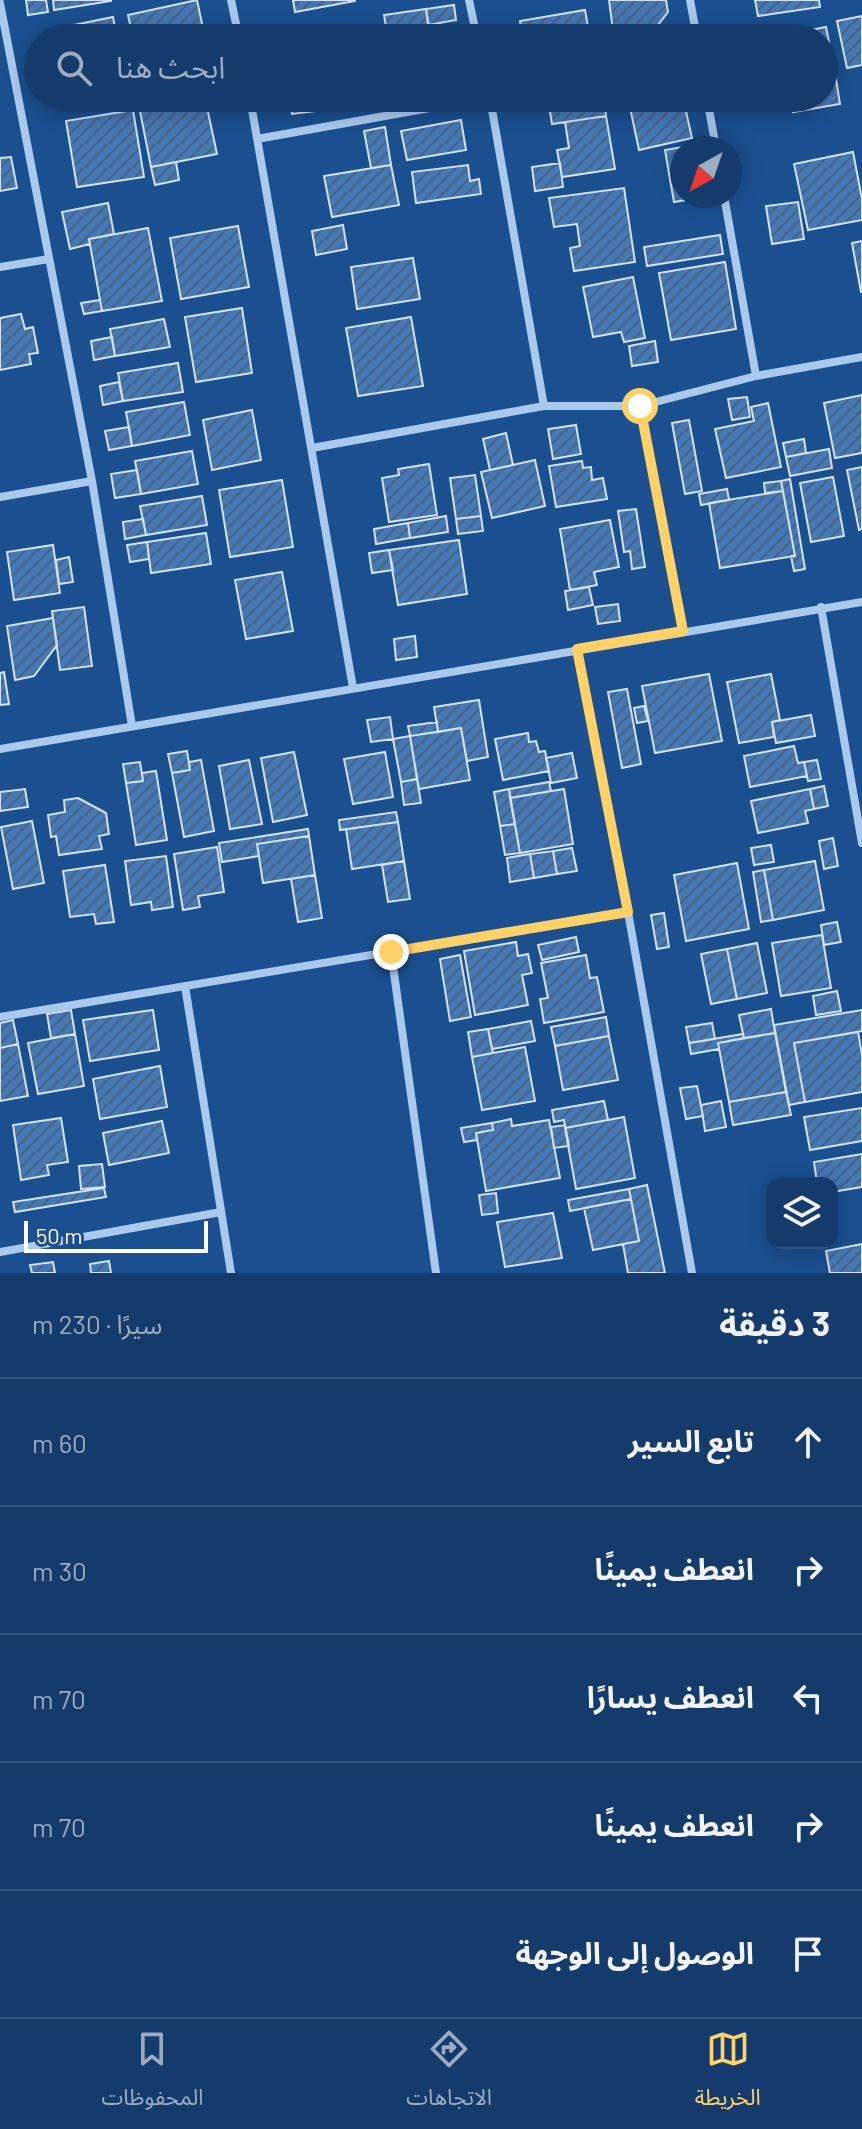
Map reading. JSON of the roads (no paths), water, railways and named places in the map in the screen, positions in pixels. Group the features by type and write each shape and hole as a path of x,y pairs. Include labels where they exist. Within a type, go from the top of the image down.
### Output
{"street":[{"path":"231,0 236,24"},
{"path":"469,0 474,24"},
{"path":"690,0 694,24"},
{"path":"0,3 4,42 92,481 132,726"},
{"path":"252,112 353,688"},
{"path":"257,139 408,112"},
{"path":"490,112 544,406"},
{"path":"710,112 714,136"},
{"path":"726,208 756,376"},
{"path":"0,267 49,259"},
{"path":"312,448 544,406 640,406 756,376 862,357"},
{"path":"640,406 683,631"},
{"path":"0,497 92,481"},
{"path":"0,749 862,602"},
{"path":"821,607 862,840"},
{"path":"577,649 628,912 692,1273"},
{"path":"0,1017 628,912"},
{"path":"391,952 436,1273"},
{"path":"185,986 231,1273"},
{"path":"0,1252 221,1212"}]}
